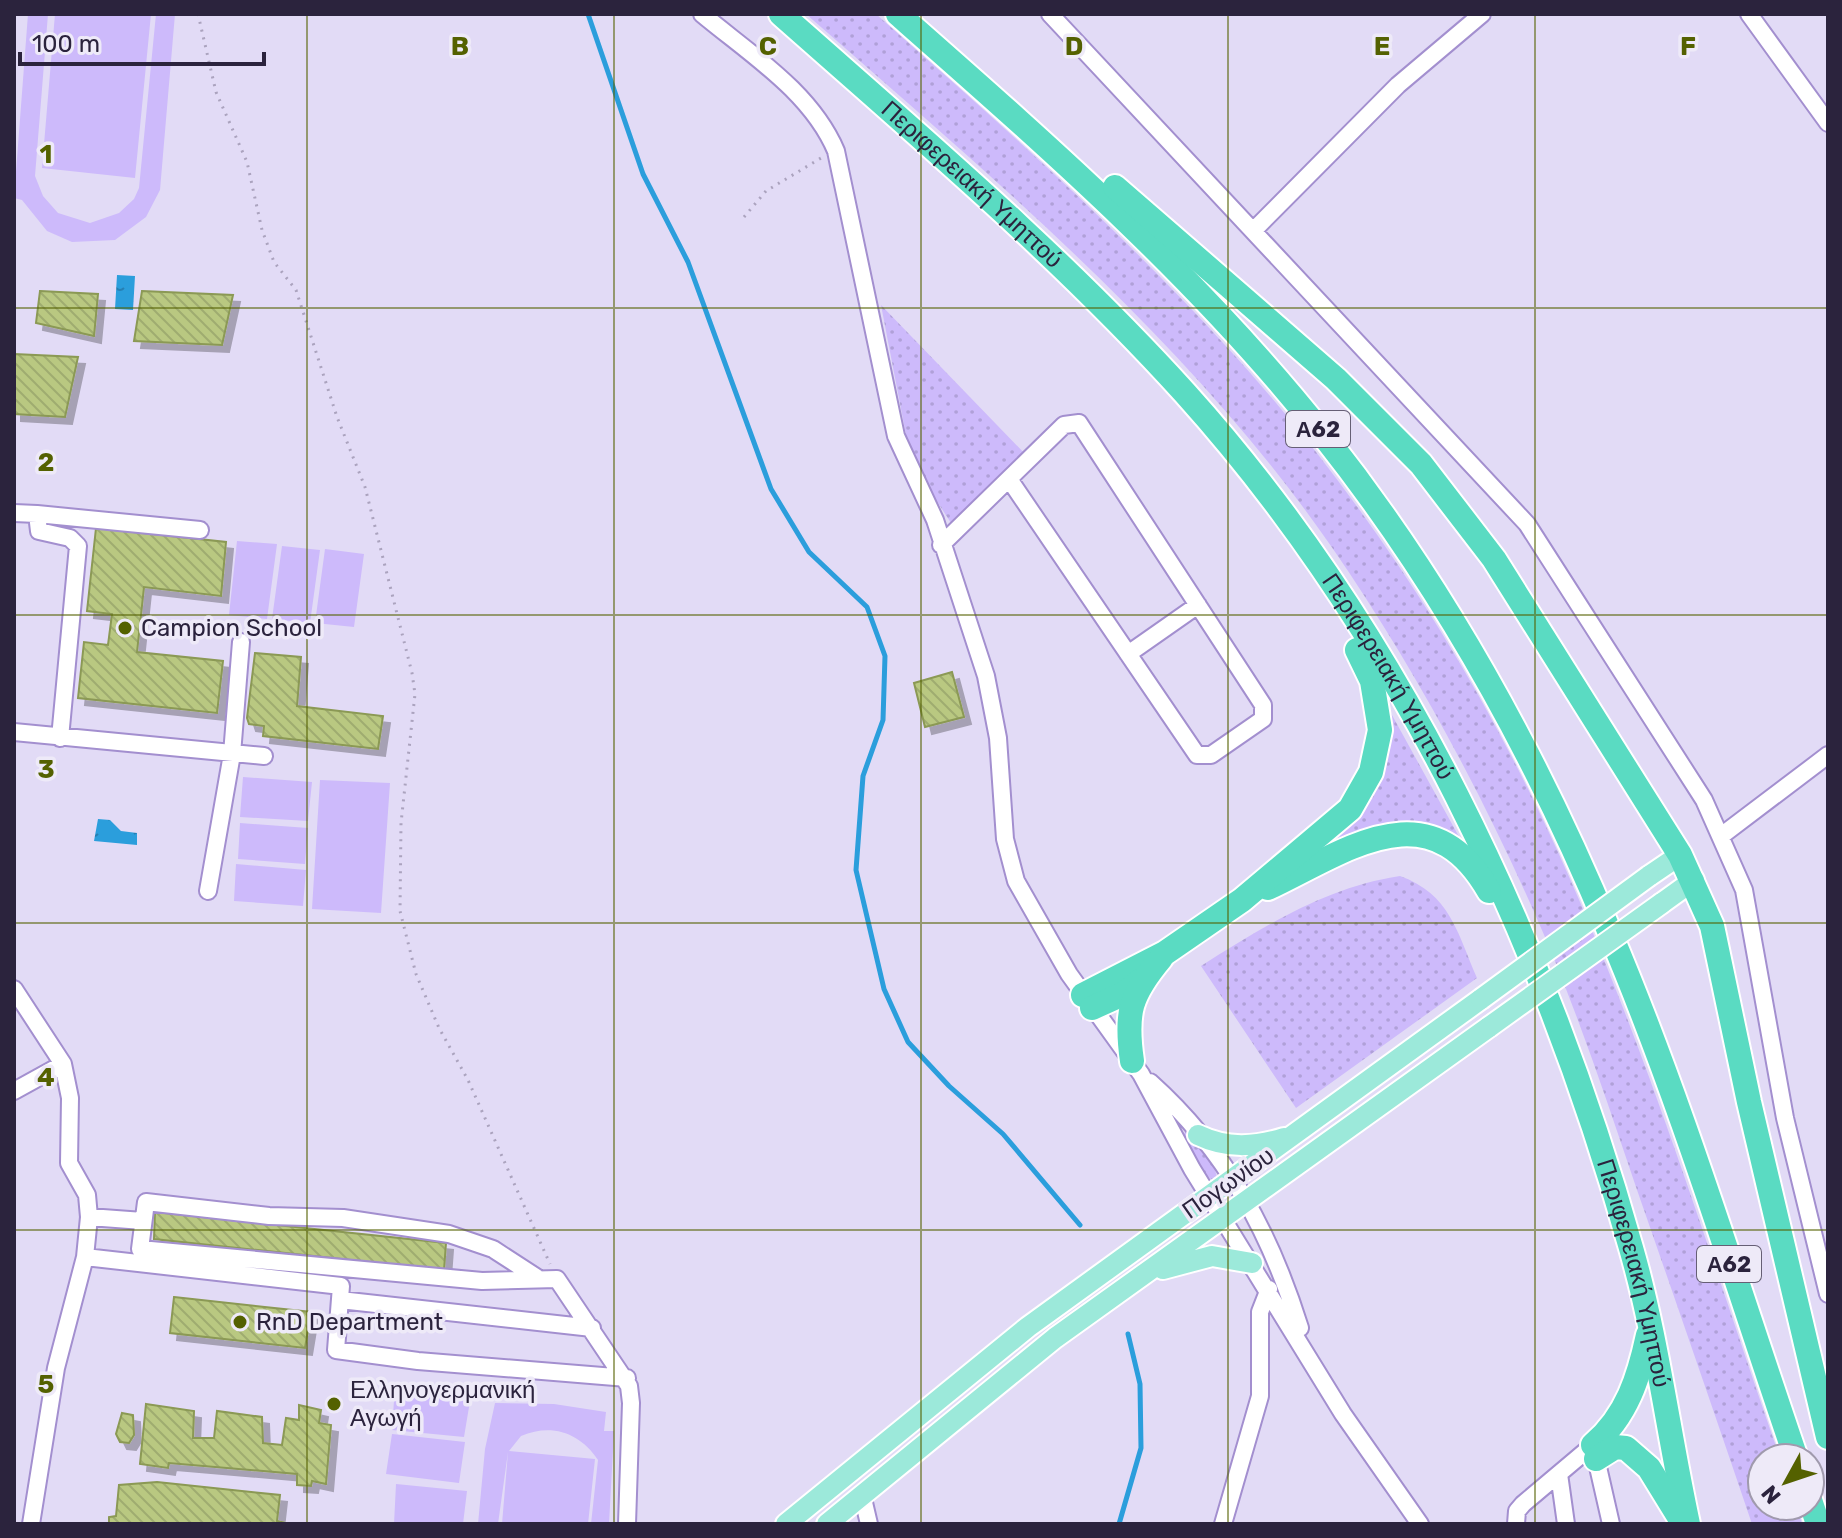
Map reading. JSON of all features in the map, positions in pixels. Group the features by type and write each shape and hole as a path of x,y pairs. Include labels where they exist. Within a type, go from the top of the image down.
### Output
{"highway":[{"name":"Περιφερειακή Υμηττού","path":"781,14 947,160 1125,328 1245,465 1318,563 1367,638 1467,818 1533,965 1590,1119 1632,1249 1650,1325 1686,1524"},
{"name":"Α62","path":"898,14 1131,223 1233,328 1370,498 1462,638 1542,784 1612,936 1663,1070 1791,1442"},
{"path":"964,72 1054,136 1336,379 1421,464 1494,559 1694,880 1720,958 1749,1102 1828,1437"},
{"path":"1088,1002 1242,900 1350,809 1362,791 1377,752 1380,730 1372,681 1334,610 1318,563"},
{"path":"1242,900 1371,838 1404,834 1423,837 1441,844 1472,866 1533,965"},
{"path":"1136,1068 1130,1007 1148,974 1165,953"},
{"path":"1088,1002 1123,994 1148,974"},
{"path":"1594,1452 1629,1399 1650,1325"},
{"path":"1594,1452 1615,1447 1636,1454 1686,1524"}],"main road":[{"name":"Πογωνίου","path":"786,1524 998,1350 1680,855"},
{"name":"Πογωνίου","path":"827,1524 1008,1374 1694,880"},
{"path":"1198,1135 1240,1146 1299,1132"},
{"path":"1130,1284 1196,1258 1225,1257 1252,1263"}],"street":[{"path":"702,14 794,92 820,121 836,151 896,436 911,475 935,520 941,545 968,614 991,695 1009,863 1038,925 1136,1068 1209,1195 1364,1446 1420,1524"},
{"path":"1050,14 1527,524 1704,800 1744,890 1785,1118 1828,1294"},
{"path":"1254,230 1398,85 1482,14"},
{"path":"1749,14 1828,123"},
{"path":"941,545 1064,425 1079,423 1263,705 1265,715 1260,722 1211,755 1197,755 1009,479"},
{"path":"14,513 200,530"},
{"path":"37,514 39,531 70,538 78,550 60,738"},
{"path":"1128,654 1198,605"},
{"path":"208,891 232,754 241,642"},
{"path":"14,732 264,756"},
{"path":"1721,836 1828,755"},
{"path":"14,989 63,1064 70,1098 69,1163 87,1195 89,1217 85,1257 56,1368 31,1524"},
{"path":"14,1091 63,1064"},
{"path":"1136,1068 1198,1135 1248,1201 1274,1253 1308,1353"},
{"path":"536,1277 493,1249 449,1234 343,1218 269,1216 146,1202 140,1249 482,1281 536,1277 557,1279 627,1378 631,1403 627,1524"},
{"path":"89,1217 143,1221"},
{"path":"85,1257 341,1286 336,1350 418,1361 627,1378"},
{"path":"1223,1524 1260,1396 1260,1312 1269,1289"},
{"path":"340,1300 592,1328"},
{"path":"1516,1524 1517,1511 1523,1504 1559,1474 1594,1452 1611,1524"},
{"path":"1559,1474 1566,1524"},
{"path":"862,1494 869,1524"}],"path":[{"path":"198,14 216,92 247,162 262,230 274,262 296,290 337,417 365,487 412,673 415,694 398,880 400,911 416,974 439,1028 468,1080 557,1279"},
{"path":"744,217 766,191 799,169 836,151"}],"shaded area":[{"path":"28,14 48,14 35,176 43,196 58,213 90,223 119,213 134,199 139,188 156,14 175,14 160,190 146,217 115,240 72,242 47,231 22,200 14,198"},
{"path":"55,14 151,14 135,178 42,168"},
{"path":"806,14 876,14 1141,257 1224,344 1313,448 1432,617 1501,736 1569,877 1666,1123 1775,1442 1746,1442 1746,1506 1574,1009 1510,858 1414,676 1331,546 1275,471 1215,399 1085,264 947,137"},
{"path":"881,305 1027,456 957,523 951,523 911,461"},
{"path":"237,541 277,544 267,619 229,615"},
{"path":"282,546 320,550 310,623 272,619"},
{"path":"325,549 364,554 354,627 315,623"},
{"path":"1387,706 1468,853 1442,837 1293,867 1378,784 1387,756"},
{"path":"243,777 312,782 308,821 240,817"},
{"path":"320,780 390,783 381,913 312,909"},
{"path":"240,823 308,828 305,864 238,859"},
{"path":"236,864 306,870 303,906 234,901"},
{"path":"1400,876 1417,884 1441,904 1457,930 1477,978 1296,1108 1201,966 1296,910 1346,889"},
{"path":"1187,1131 1214,1166 1218,1181 1215,1183 1203,1172 1184,1133"},
{"path":"395,1386 471,1395 464,1437 392,1430"},
{"path":"495,1403 554,1404 606,1412 604,1431 614,1431 609,1524 591,1524 598,1460 574,1437 544,1430 521,1436 509,1451 595,1459 588,1524 502,1524 508,1452 498,1524 478,1524 485,1449"},
{"path":"392,1434 465,1442 459,1483 386,1474"},
{"path":"396,1484 467,1491 463,1524 394,1524"},
{"path":"1751,1522 1802,1524 1752,1524"}],"water":[{"path":"117,275 135,276 133,310 115,309"},
{"path":"98,819 110,820 121,831 137,833 137,845 94,841"}],"building":[{"path":"40,291 98,294 94,336 36,323"},
{"path":"142,291 233,295 222,345 134,341"},
{"path":"14,354 78,357 65,417 14,414"},
{"name":"Campion School","path":"96,528 226,542 221,596 144,587 137,652 223,661 217,713 78,698 84,642 108,645 112,614 87,611"},
{"path":"255,653 301,657 297,706 383,716 378,749 263,736 264,726 249,724 247,718"},
{"path":"952,672 964,717 925,727 914,683"},
{"path":"155,1212 446,1243 444,1270 154,1239"},
{"name":"RnD Department","path":"174,1297 311,1312 305,1348 170,1333"},
{"name":"Ελληνογερμανική Αγωγή","path":"146,1404 194,1411 193,1438 214,1438 217,1411 262,1417 263,1443 282,1445 286,1418 299,1420 299,1405 321,1410 319,1423 331,1425 326,1484 312,1481 311,1486 297,1485 297,1474 169,1463 168,1468 140,1464"},
{"path":"122,1413 133,1415 134,1435 129,1443 120,1442 116,1434"},
{"path":"157,1482 280,1495 277,1521 290,1524 109,1524 109,1517 116,1516 119,1485"}],"waterway":[{"path":"588,14 643,174 688,262 771,489 809,552 867,607 885,656 883,720 863,776 856,870 884,989 908,1042 949,1086 1003,1134 1080,1225"},
{"path":"1119,1524 1141,1448 1140,1384 1128,1334"}],"place":[{"name":"Campion School","path":"125,628"},
{"name":"RnD Department","path":"240,1322"},
{"name":"Ελληνογερμανική Αγωγή","path":"334,1404"}]}
